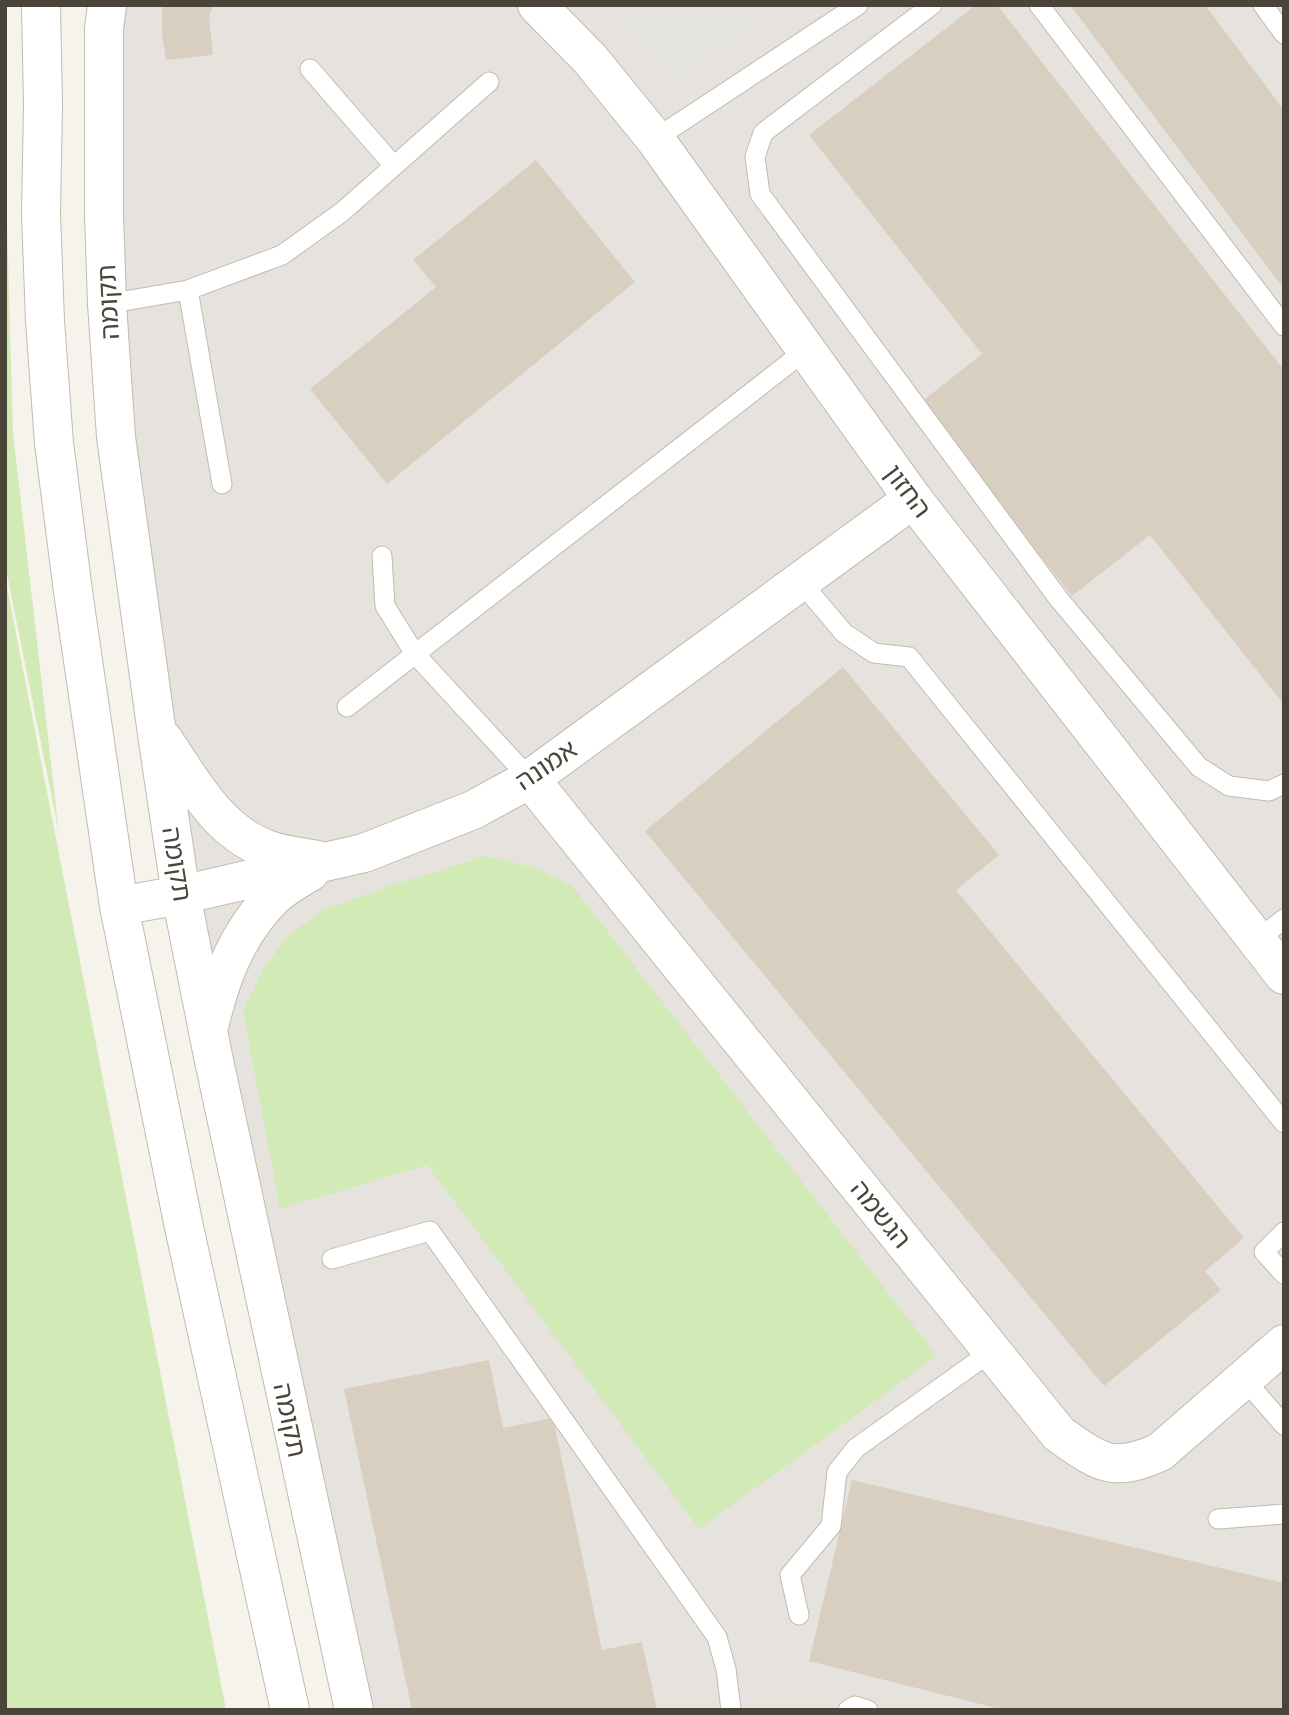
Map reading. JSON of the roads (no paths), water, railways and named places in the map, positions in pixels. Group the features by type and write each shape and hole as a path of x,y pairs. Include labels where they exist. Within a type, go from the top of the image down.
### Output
{"street":[{"path":"41,5 45,321 54,443 74,599 119,906 184,1227 290,1710"},
{"name":"תקומה","path":"107,5 104,29 104,214 116,437 156,729 181,895 208,1032 354,1710"},
{"name":"החזון","path":"537,5 590,59 655,139 913,499 1270,930 1284,975"},
{"name":"אמונה","path":"119,906 181,895 364,853 473,810 530,779 913,499"},
{"path":"156,729 208,807 236,831 268,849 326,862"},
{"name":"הגשמה","path":"530,779 1059,1434 1091,1456 1111,1464 1137,1463 1160,1452 1284,1344"},
{"path":"208,1032 217,994 234,947 274,896 326,862"}],"lane":[{"path":"655,139 858,5"},
{"path":"932,5 763,133 755,157 760,194 1058,598 1199,766 1229,786 1269,792 1284,784"},
{"path":"1039,5 1284,326"},
{"path":"1263,5 1284,34"},
{"path":"310,69 394,166"},
{"path":"107,304 188,290 282,255 342,212 489,82"},
{"path":"188,290 222,484"},
{"path":"347,707 806,350"},
{"path":"382,556 385,606 415,654 530,779"},
{"path":"800,581 844,633 874,653 909,657 1284,1124"},
{"path":"331,1259 430,1231 717,1637 726,1669 731,1710"},
{"path":"1284,1232 1264,1252 1284,1275"},
{"path":"799,1615 790,1575 831,1525 837,1472 856,1448 992,1351"},
{"path":"1244,1379 1284,1425"},
{"path":"1218,1519 1284,1514"},
{"path":"848,1710 855,1706 868,1710"}]}
